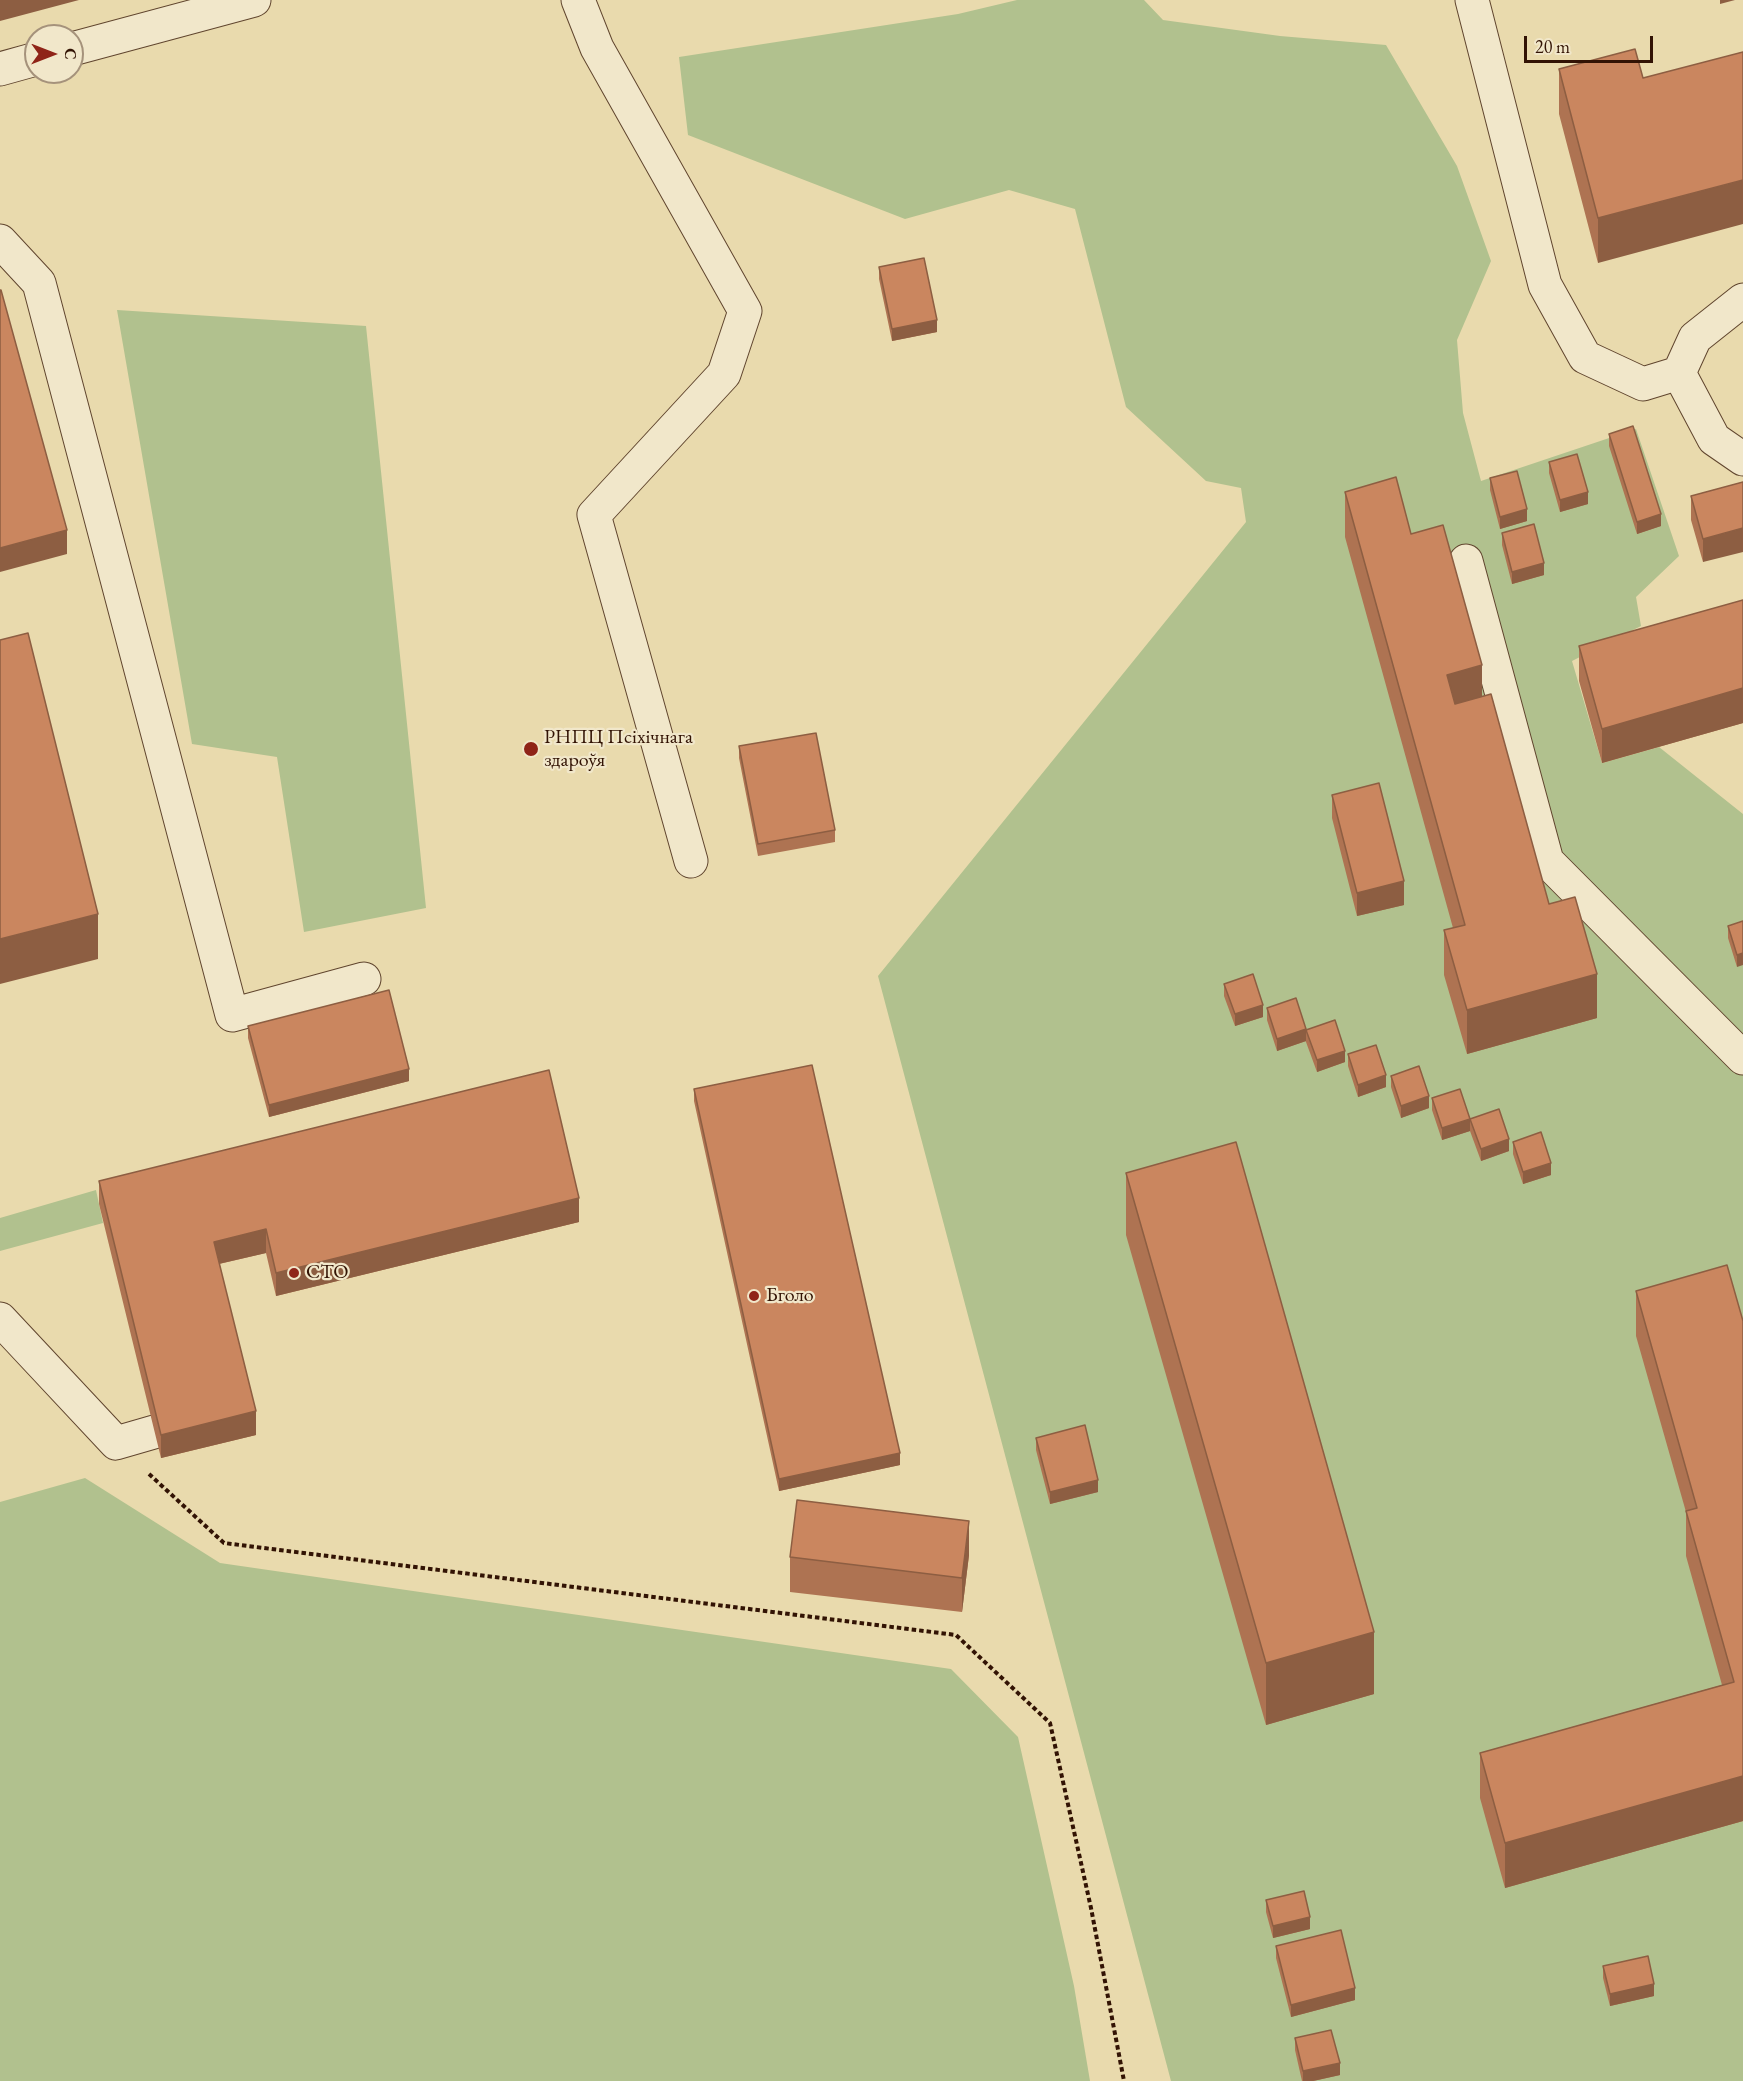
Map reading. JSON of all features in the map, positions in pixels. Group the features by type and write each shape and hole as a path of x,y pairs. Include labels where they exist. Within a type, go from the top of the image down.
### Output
{"lane":[{"path":"84,46 254,0"},
{"path":"578,0 597,48 745,311 724,374 594,514 691,861"},
{"path":"1472,0 1545,285 1584,357 1643,384 1678,373 1695,338 1743,300"},
{"path":"0,69 24,62"},
{"path":"0,241 39,283 232,1015 364,979"},
{"path":"1678,373 1714,439 1743,459"},
{"path":"1466,561 1547,861 1743,1058"},
{"path":"0,1319 116,1443 154,1432"}],"path":[{"path":"116,1443 224,1543 956,1635 1050,1723 1091,1908 1124,2081"}],"green space":[{"path":"1017,0 1144,0 1163,20 1280,36 1386,45 1457,166 1491,261 1457,340 1463,413 1481,481 1636,429 1679,556 1636,597 1641,626 1572,661 1602,763 1659,747 1743,814 1743,2081 1171,2081 878,976 1246,522 1241,488 1206,481 1126,407 1075,209 1009,190 905,219 688,135 679,57 958,14"},
{"path":"117,310 366,326 426,908 304,932 277,757 192,744"},
{"path":"96,1190 103,1223 0,1251 0,1218"},
{"path":"85,1478 220,1563 951,1669 1018,1737 1074,1986 1090,2081 0,2081 0,1502"}],"building":[{"path":"1635,49 1643,78 1743,52 1743,180 1598,218 1559,69"},
{"path":"924,258 937,320 892,329 879,267"},
{"path":"0,290 67,530 0,548"},
{"path":"1633,426 1661,514 1637,522 1609,434"},
{"path":"1577,454 1588,492 1560,500 1549,462"},
{"path":"1517,471 1527,509 1500,517 1490,478"},
{"path":"1396,477 1411,534 1443,525 1482,665 1447,675 1455,704 1491,694 1549,904 1575,897 1597,974 1467,1010 1444,930 1465,925 1345,492"},
{"path":"1743,482 1743,528 1703,539 1691,496"},
{"path":"1534,524 1544,563 1512,572 1502,533"},
{"path":"1743,600 1743,688 1602,729 1579,646"},
{"path":"28,633 98,914 0,939 0,640"},
{"path":"816,733 835,830 758,844 739,746"},
{"path":"1379,783 1404,881 1357,893 1332,795"},
{"path":"1743,921 1743,953 1737,955 1728,926"},
{"path":"1253,974 1263,1005 1235,1014 1224,984"},
{"path":"389,990 409,1069 269,1105 248,1026"},
{"path":"1296,998 1306,1029 1277,1039 1267,1008"},
{"path":"1335,1020 1345,1051 1317,1060 1306,1030"},
{"path":"1376,1045 1386,1075 1358,1085 1348,1054"},
{"path":"812,1065 900,1453 779,1479 694,1089"},
{"path":"1419,1066 1429,1096 1401,1106 1391,1076"},
{"path":"549,1070 579,1198 276,1273 266,1229 214,1242 256,1411 161,1435 99,1181"},
{"path":"1460,1089 1470,1119 1442,1128 1432,1098"},
{"path":"1499,1109 1509,1139 1481,1149 1470,1119"},
{"path":"1541,1132 1551,1163 1523,1172 1513,1142"},
{"path":"1236,1142 1374,1632 1266,1663 1126,1173"},
{"path":"1727,1265 1743,1321 1743,1776 1505,1843 1480,1753 1734,1682 1686,1511 1697,1508 1636,1291"},
{"path":"1085,1425 1098,1480 1050,1492 1036,1438"},
{"path":"797,1500 969,1521 962,1578 790,1557"},
{"path":"1304,1891 1310,1917 1273,1926 1266,1900"},
{"path":"1341,1930 1355,1988 1291,2005 1276,1946"},
{"path":"1648,1956 1654,1984 1610,1994 1603,1966"},
{"path":"1331,2030 1340,2063 1303,2071 1295,2038"}],"place":[{"name":"РНПЦ Псіхічнага здароўя","path":"531,749"},
{"name":"СТО","path":"294,1273"},
{"name":"Бголо","path":"754,1296"}]}
